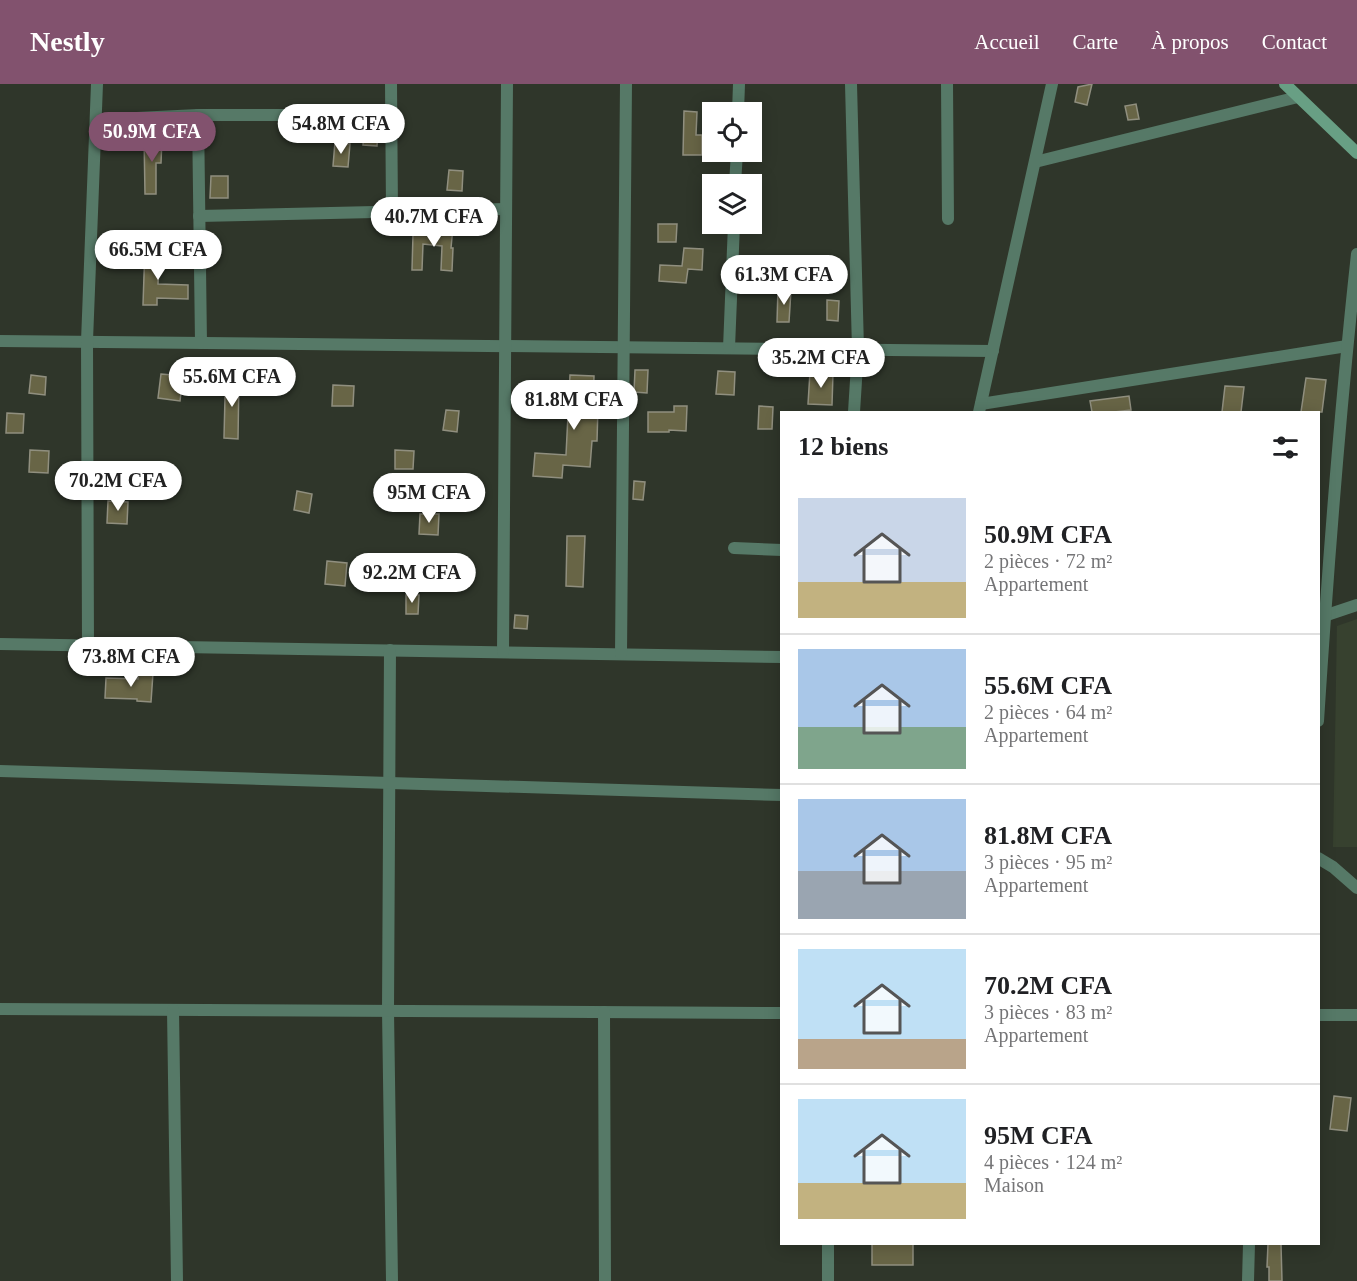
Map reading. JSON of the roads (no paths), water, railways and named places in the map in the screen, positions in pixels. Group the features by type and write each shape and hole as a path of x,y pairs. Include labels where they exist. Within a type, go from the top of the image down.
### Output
{"street":[{"path":"88,645 87,341 97,84"},
{"path":"390,84 392,211"},
{"path":"503,652 507,84"},
{"path":"621,654 626,84"},
{"path":"738,102 739,84"},
{"path":"851,84 858,349 854,411"},
{"path":"947,84 948,219"},
{"path":"1052,84 980,408 1347,346"},
{"path":"1285,84 1357,153"},
{"path":"1035,162 1298,97"},
{"path":"96,120 198,116 391,115"},
{"path":"198,116 201,343"},
{"path":"199,216 506,209"},
{"path":"729,348 734,234"},
{"path":"1320,669 1322,617 1357,254"},
{"path":"0,341 993,351"},
{"path":"734,548 780,550"},
{"path":"1322,617 1357,605"},
{"path":"0,644 780,657"},
{"path":"390,650 388,1011 392,1281"},
{"path":"0,771 780,795"},
{"path":"1320,859 1333,867 1357,888"},
{"path":"0,1009 780,1013"},
{"path":"173,1010 177,1281"},
{"path":"604,1012 605,1281"},
{"path":"1320,1015 1357,1015"},
{"path":"828,1245 828,1281"},
{"path":"1248,1281 1249,1245"}]}
